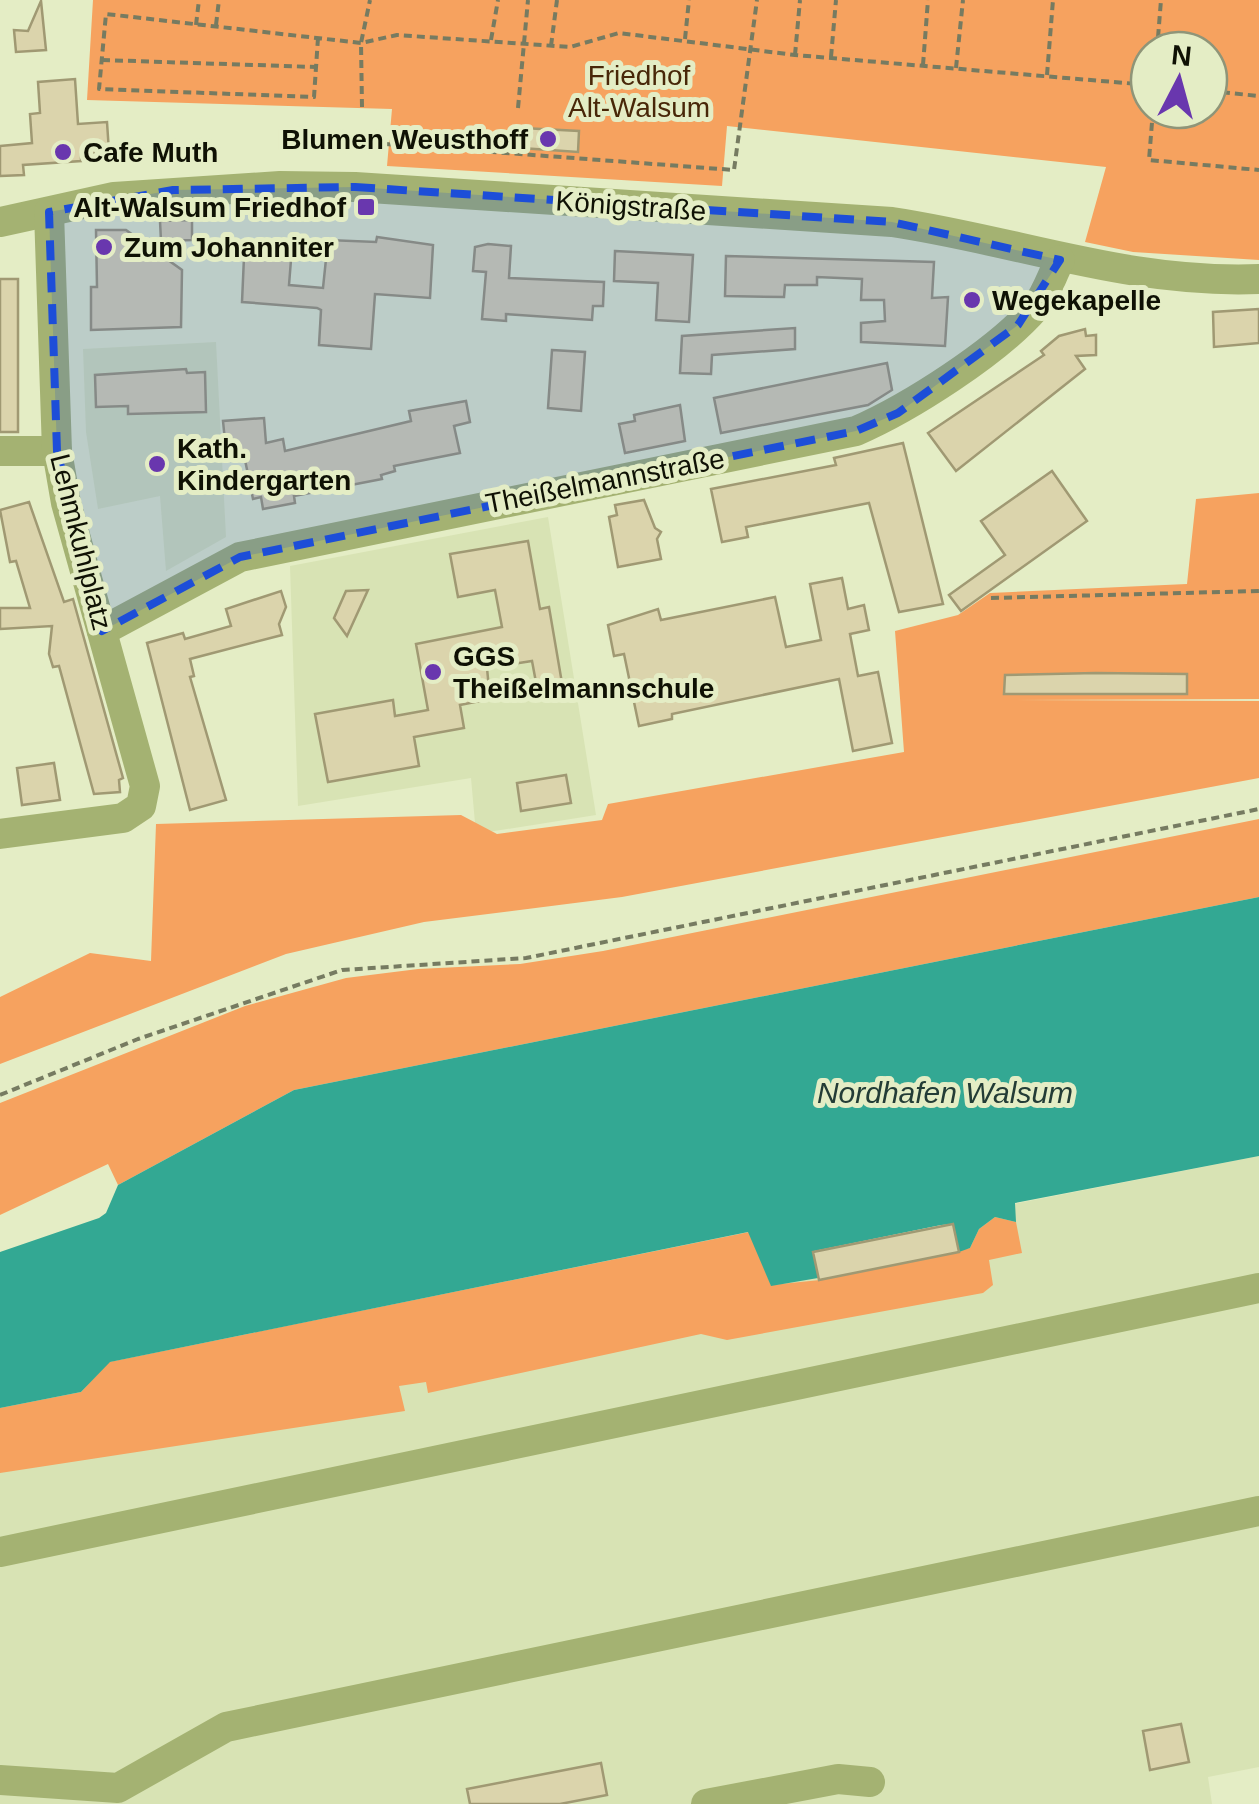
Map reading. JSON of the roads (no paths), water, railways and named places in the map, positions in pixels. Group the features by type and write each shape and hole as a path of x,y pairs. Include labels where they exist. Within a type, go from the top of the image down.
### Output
{"street":[{"name":"Königstraße","path":"0,222 173,190 354,187 892,222 980,236 1060,260 1140,275 1259,279"},
{"name":"Lehmkuhlplatz","path":"0,834 122,818 141,806 145,786 66,503 57,451 49,212"},
{"name":"Theißelmannstraße","path":"102,631 240,557 856,431 898,413 1018,325 1038,304 1060,260"},
{"path":"0,452 57,451"},
{"path":"0,1552 1259,1288"},
{"path":"0,1780 118,1788 226,1727 1259,1512"},
{"path":"706,1804 796,1785 838,1780 870,1782"}],"water":[{"name":"Nordhafen Walsum","path":"1259,897 1259,1156 1015,1203 1016,1222 995,1217 979,1229 970,1248 959,1252 953,1224 941,1225 814,1251 818,1278 771,1286 748,1232 110,1362 81,1392 0,1408 0,1252 99,1218 106,1213 118,1185 294,1090"}],"place":[{"name":"Blumen Weusthoff","path":"548,139"},
{"name":"Cafe Muth","path":"63,152"},
{"name":"Alt-Walsum Friedhof","path":"366,207"},
{"name":"Zum Johanniter","path":"104,247"},
{"name":"Wegekapelle","path":"972,300"},
{"name":"Kath. Kindergarten","path":"157,464"},
{"name":"GGS Theißelmannschule","path":"433,672"}],"park label":[{"name":"Friedhof Alt-Walsum","path":"639,91"}]}
